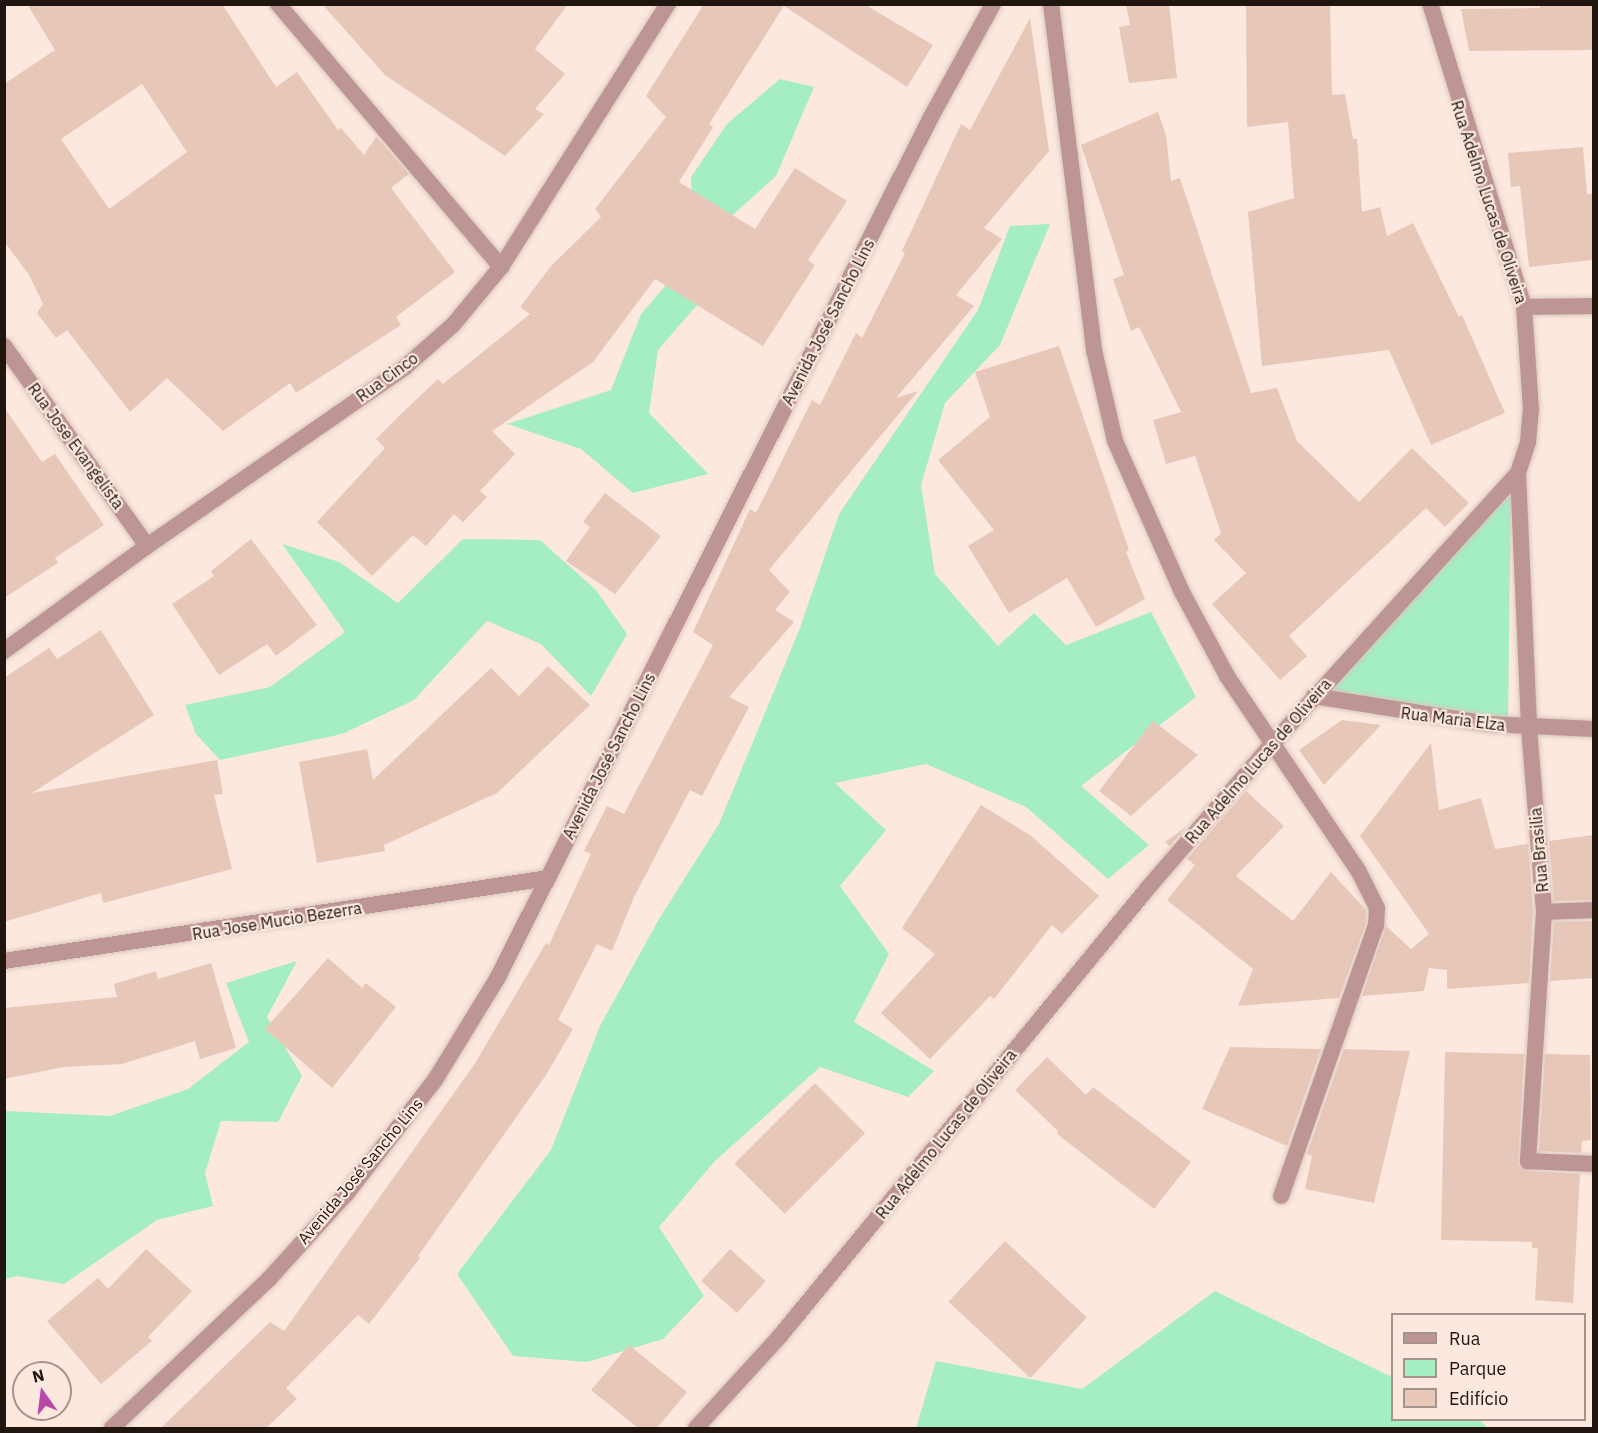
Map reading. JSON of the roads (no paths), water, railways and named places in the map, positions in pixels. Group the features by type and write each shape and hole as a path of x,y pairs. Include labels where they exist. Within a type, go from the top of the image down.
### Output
{"street":[{"path":"278,4 501,267"},
{"name":"Rua Cinco","path":"4,651 147,546 404,368 453,325 501,267 668,4"},
{"name":"Avenida José Sancho Lins","path":"112,1428 268,1280 347,1193 435,1080 498,977 931,117 993,4"},
{"path":"1051,4 1094,350 1115,441 1182,592 1227,676 1274,742 1359,872 1377,908 1376,926 1281,1196"},
{"name":"Rua Adelmo Lucas de Oliveira","path":"696,1428 780,1336 1147,889 1314,696 1518,473 1528,442 1531,409 1524,308 1430,4"},
{"path":"1524,308 1593,306"},
{"name":"Rua Jose Evangelista","path":"4,346 147,546"},
{"name":"Rua Brasilia","path":"1518,473 1529,728 1544,912 1528,1161 1593,1164"},
{"name":"Rua Maria Elza","path":"1314,696 1397,712 1529,728 1593,729"},
{"name":"Rua Jose Mucio Bezerra","path":"4,961 548,878"},
{"path":"1544,912 1593,910"}]}
